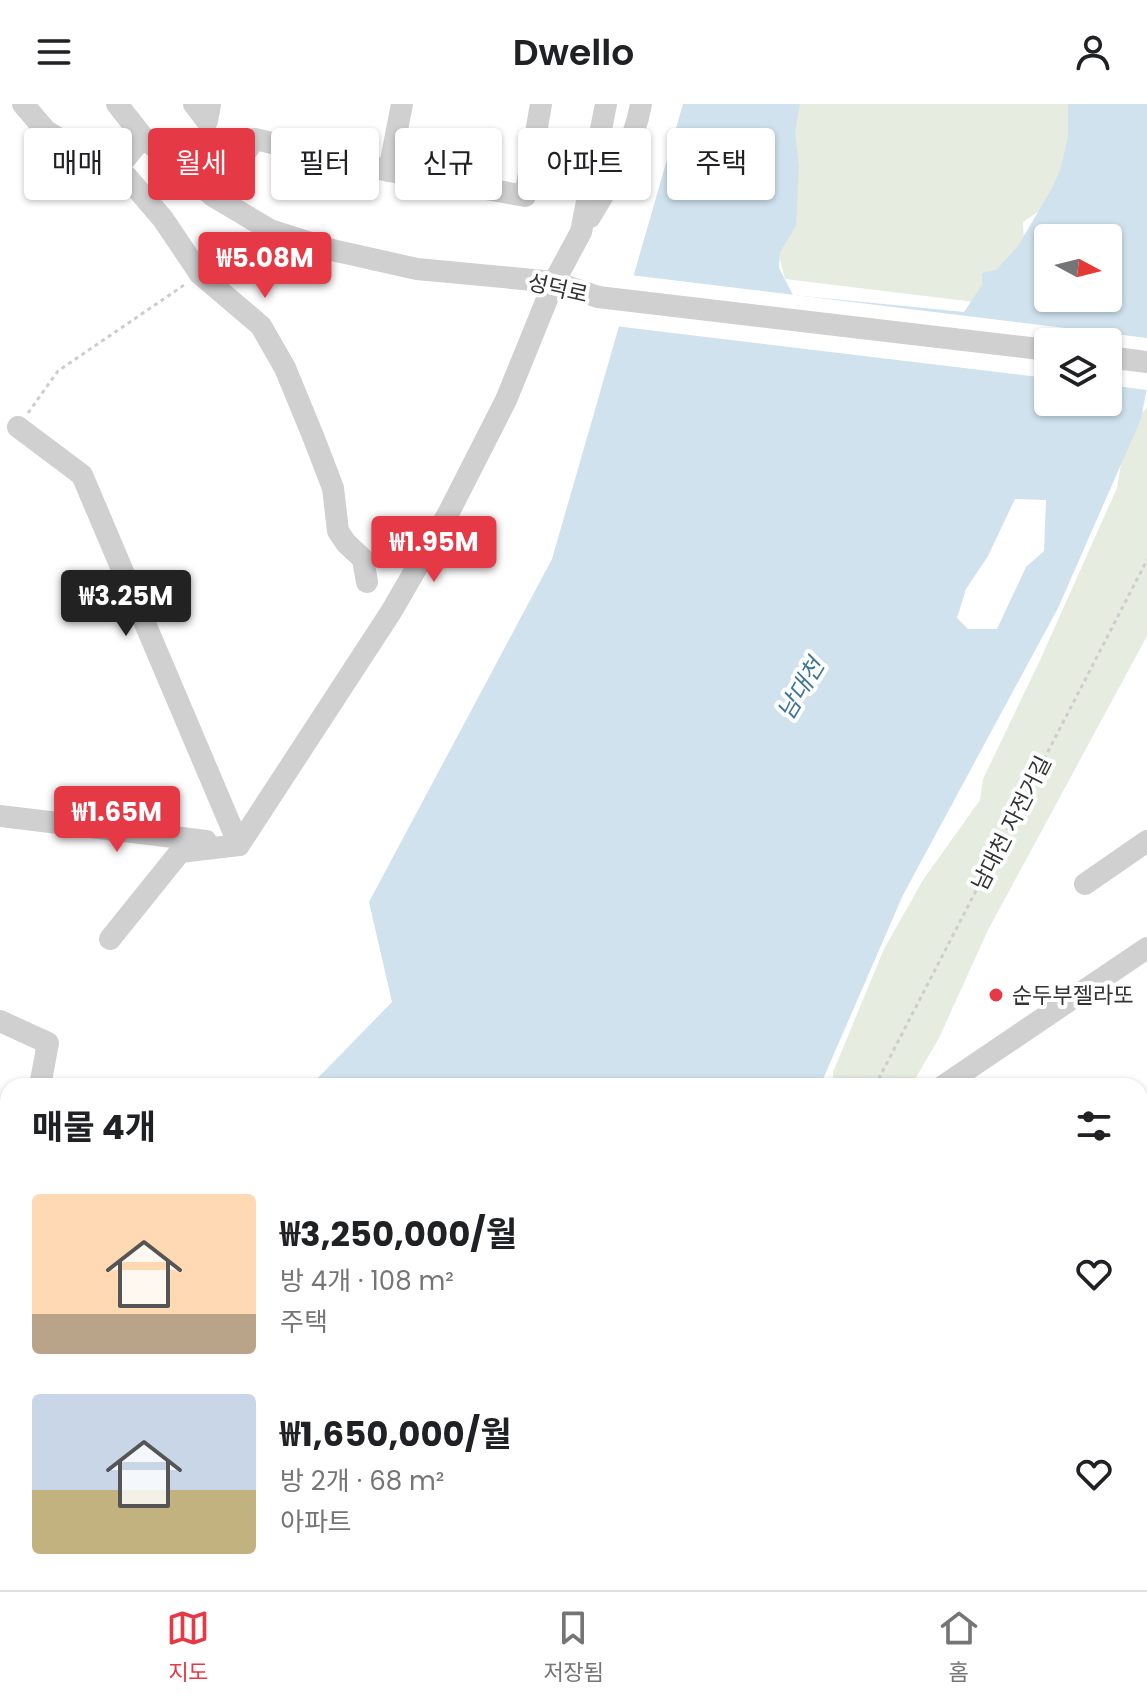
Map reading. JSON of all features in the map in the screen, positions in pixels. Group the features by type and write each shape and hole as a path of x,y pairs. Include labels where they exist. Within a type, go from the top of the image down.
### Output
{"street":[{"path":"23,104 43,128"},
{"name":"성덕로","path":"117,104 148,141"},
{"path":"194,104 207,121 210,104"},
{"path":"389,171 402,104"},
{"path":"255,139 389,171 525,196 541,104"},
{"path":"581,232 606,104"},
{"path":"239,845 391,612 449,512 506,400 554,282 617,171 641,104"},
{"path":"132,150 143,137"},
{"path":"132,183 163,219 200,274 261,326 285,368 333,488 338,531 363,559 367,582"},
{"name":"성덕로","path":"220,200 270,230 332,250 417,269 554,282 598,297 1034,348"},
{"path":"1122,359 1147,362"},
{"path":"18,427 82,475 239,845"},
{"path":"0,816 239,845"},
{"path":"1085,884 1147,841"},
{"path":"110,939 180,852 239,845"},
{"path":"955,1078 1147,948"},
{"path":"0,1021 48,1043 41,1078"}],"path":[{"path":"18,427 58,371 200,274"},
{"name":"남대천 자전거길","path":"879,1078 1147,560"}],"shaded area":[{"path":"785,104 1074,104 1064,171 1039,211 1023,222 1025,262 991,304 785,279 775,241"},
{"path":"1147,408 1147,636 988,930 939,1038 916,1078 833,1078 884,949 923,880 980,800 983,779 1117,488 1125,440 1135,419"}],"water":[{"name":"남대천","path":"683,104 800,104 795,132 799,167 796,226 780,252 779,268 793,295 964,312 982,285 982,273 996,270 1018,246 1052,188 1068,138 1068,104 1147,104 1147,388 1141,419 1058,608 903,895 823,1078 318,1078 392,1002 369,902 552,559 667,160 667,200 775,200 775,128 676,128","holes":["1015,499 1046,500 1044,551 1026,567 997,629 968,629 957,618 966,589 988,556"]}],"pier":[{"path":"630,275 1065,328 1034,328 1034,376 615,326"},
{"path":"1122,335 1147,338 1147,390 1122,387"}],"place":[{"name":"순두부젤라또","path":"996,995"}]}
